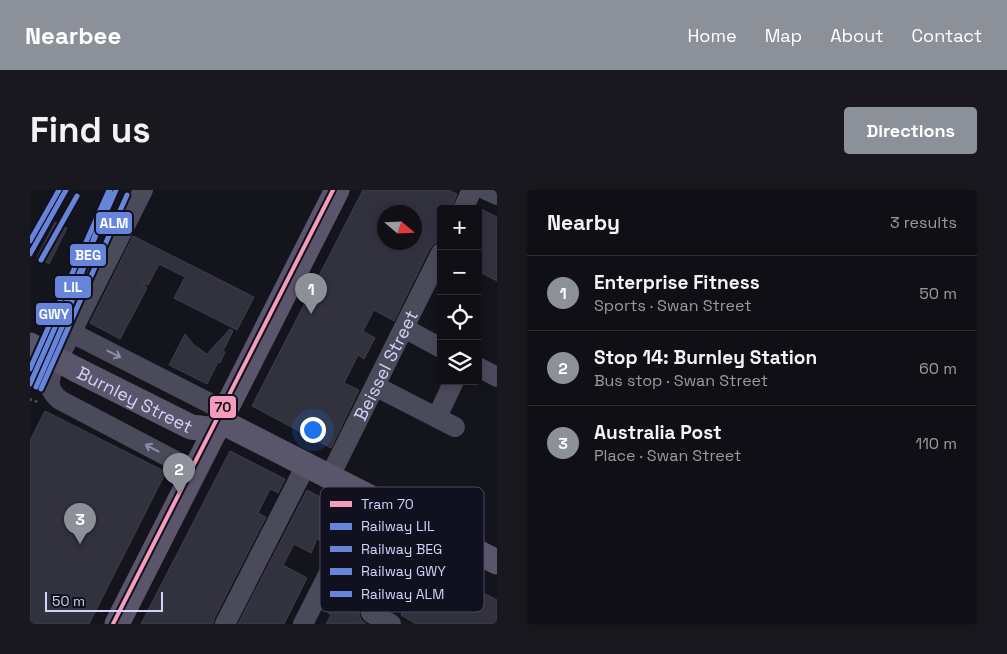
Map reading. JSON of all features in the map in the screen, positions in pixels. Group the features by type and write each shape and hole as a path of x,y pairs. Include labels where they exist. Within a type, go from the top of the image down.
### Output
{"main road":[{"path":"117,624 337,190"},
{"name":"Burnley Street","path":"30,345 190,427 220,421 351,487"},
{"name":"Burnley Street","path":"484,555 497,562"}],"street":[{"path":"70,336 143,190"},
{"path":"465,205 472,190"},
{"path":"486,190 497,195"},
{"name":"Beissel Street","path":"330,476 437,261"},
{"path":"404,328 437,346"},
{"name":"Burnley Street","path":"195,470 60,400 53,394 50,387 50,378 70,336 78,336 220,421"},
{"path":"482,369 497,377"},
{"path":"436,417 452,385"},
{"path":"375,386 455,427"},
{"path":"225,624 306,465"},
{"path":"303,624 320,591"},
{"path":"371,613 391,624"}],"building":[{"path":"363,190 449,190 457,194 453,205 437,205 437,242 430,248 394,321 374,310 363,331 375,338 364,359 358,355 344,383 359,390 331,448 252,406"},
{"path":"482,210 497,217 497,281 482,273"},
{"path":"55,222 67,228 49,264 37,257"},
{"path":"133,236 254,297 237,330 174,298 185,277 159,264 148,285 142,282 147,288 120,339 90,323"},
{"path":"97,248 100,249 84,281 82,280"},
{"path":"230,329 233,331 223,351 225,352 207,384 169,365 185,334 194,345 207,354"},
{"path":"45,411 166,472 89,624 30,624 30,440"},
{"path":"230,451 285,479 278,493 270,489 258,513 266,517 213,624 141,624"},
{"path":"307,490 320,497 320,540 317,539 311,553 294,544 283,565 307,578 284,624 238,624"},
{"path":"484,593 497,600 497,624 416,624 401,615 402,612 484,612"},
{"path":"357,612 361,620 366,624 326,624 331,615 328,613"}],"tram line":[{"name":"70","path":"113,624 333,190"}],"rail line":[{"name":"GWY","path":"30,241 59,190"},
{"name":"LIL","path":"30,254 66,190"},
{"name":"GWY","path":"30,369 109,190"},
{"name":"LIL","path":"30,384 116,190"},
{"name":"BEG","path":"36,387 66,318 110,192"},
{"name":"ALM","path":"41,389 127,195"},
{"name":"ALM","path":"41,260 77,196"}],"place":[{"name":"Enterprise Fitness","path":"311,314"},
{"name":"Stop 14: Burnley Station","path":"179,494"},
{"name":"Australia Post","path":"80,544"}]}
